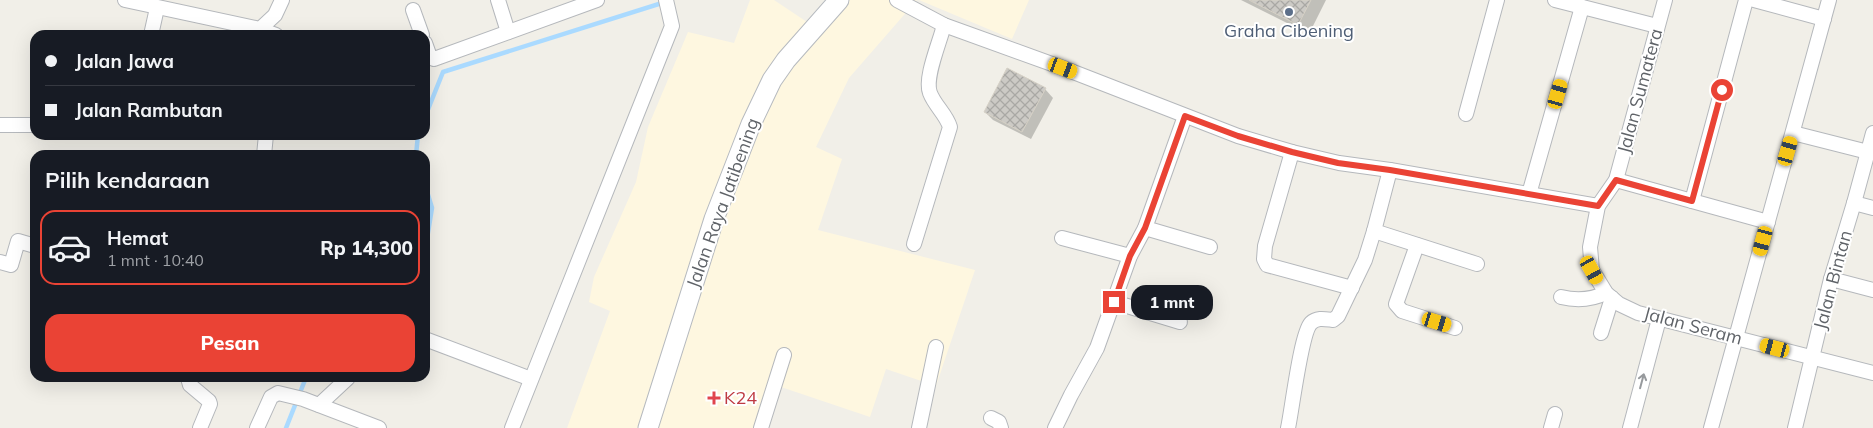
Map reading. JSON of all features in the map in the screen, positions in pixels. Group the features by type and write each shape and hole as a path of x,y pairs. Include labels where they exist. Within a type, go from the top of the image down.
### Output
{"main road":[{"name":"Jalan Raya Jatibening","path":"648,428 714,219 750,124 776,73 839,0"}],"street":[{"path":"125,0 157,8 176,6 260,29 275,15 282,0"},
{"path":"498,0 508,32"},
{"path":"430,57 434,59 583,2 597,0"},
{"path":"897,0 944,25 1063,68 1238,136 1292,152 1338,163 1390,170 1598,206"},
{"path":"1466,114 1497,0"},
{"path":"1555,0 1657,26"},
{"name":"Jalan Sumatera","path":"1598,206 1616,180 1665,0"},
{"path":"1692,201 1746,0"},
{"path":"1754,0 1824,19"},
{"path":"1711,428 1829,0"},
{"path":"512,428 672,26 667,4"},
{"path":"1529,194 1582,7"},
{"path":"152,30 157,8"},
{"path":"413,10 420,30"},
{"path":"914,244 950,127 930,94 928,84 944,25"},
{"path":"1055,428 1070,396 1097,348 1130,256 1145,228 1185,116"},
{"path":"0,125 30,125"},
{"path":"1793,133 1868,152"},
{"name":"Jalan Bintan","path":"1795,428 1831,279 1873,133"},
{"path":"1292,152 1265,246 1264,259 1267,265 1352,288"},
{"path":"1288,428 1299,362 1307,330 1310,324 1319,319 1333,320 1336,318 1352,288 1365,260 1390,170"},
{"path":"1616,180 1768,222"},
{"path":"1854,203 1873,208"},
{"name":"Jalan Seram","path":"1598,206 1590,247 1592,270 1609,296 1619,304 1638,313 1658,319 1873,373"},
{"path":"1145,228 1210,247"},
{"path":"1374,231 1477,264"},
{"path":"1062,238 1130,256"},
{"path":"0,262 11,265 18,241 30,245"},
{"path":"1417,245 1396,304 1402,311 1455,328"},
{"path":"1831,279 1873,290"},
{"path":"1561,297 1578,300 1609,296 1600,333"},
{"path":"1114,302 1180,322"},
{"path":"1630,428 1658,319"},
{"path":"430,341 532,379"},
{"path":"919,428 936,347"},
{"path":"762,428 784,355"},
{"path":"190,382 210,404 200,428"},
{"path":"319,405 344,382"},
{"path":"257,428 271,397 278,393 303,399 379,428"},
{"path":"1551,428 1555,414"}],"shaded area":[{"path":"750,0 774,0 819,30 849,0 917,0 849,78 816,147 842,159 818,230 975,270 936,386 886,369 870,417 781,387 769,428 567,428 610,311 589,302 594,277 636,182 648,127 688,32 734,43"},
{"path":"919,0 1029,0 1012,39"}],"building":[{"name":"Graha Cibening","path":"1249,0 1311,0 1298,25"},
{"path":"1007,68 1046,88 1022,132 984,112"}],"waterway":[{"path":"430,104 443,72 665,2"},
{"path":"416,150 418,140"},
{"path":"430,201 432,208 430,220"},
{"path":"286,428 304,382"}],"place":[{"name":"Graha Cibening","path":"1289,12"},
{"name":"K24","path":"714,398"}],"route":[{"path":"1114,302 1130,256 1145,228 1185,116 1238,136 1338,163 1390,170 1598,206 1616,180 1692,201 1722,90"}]}
